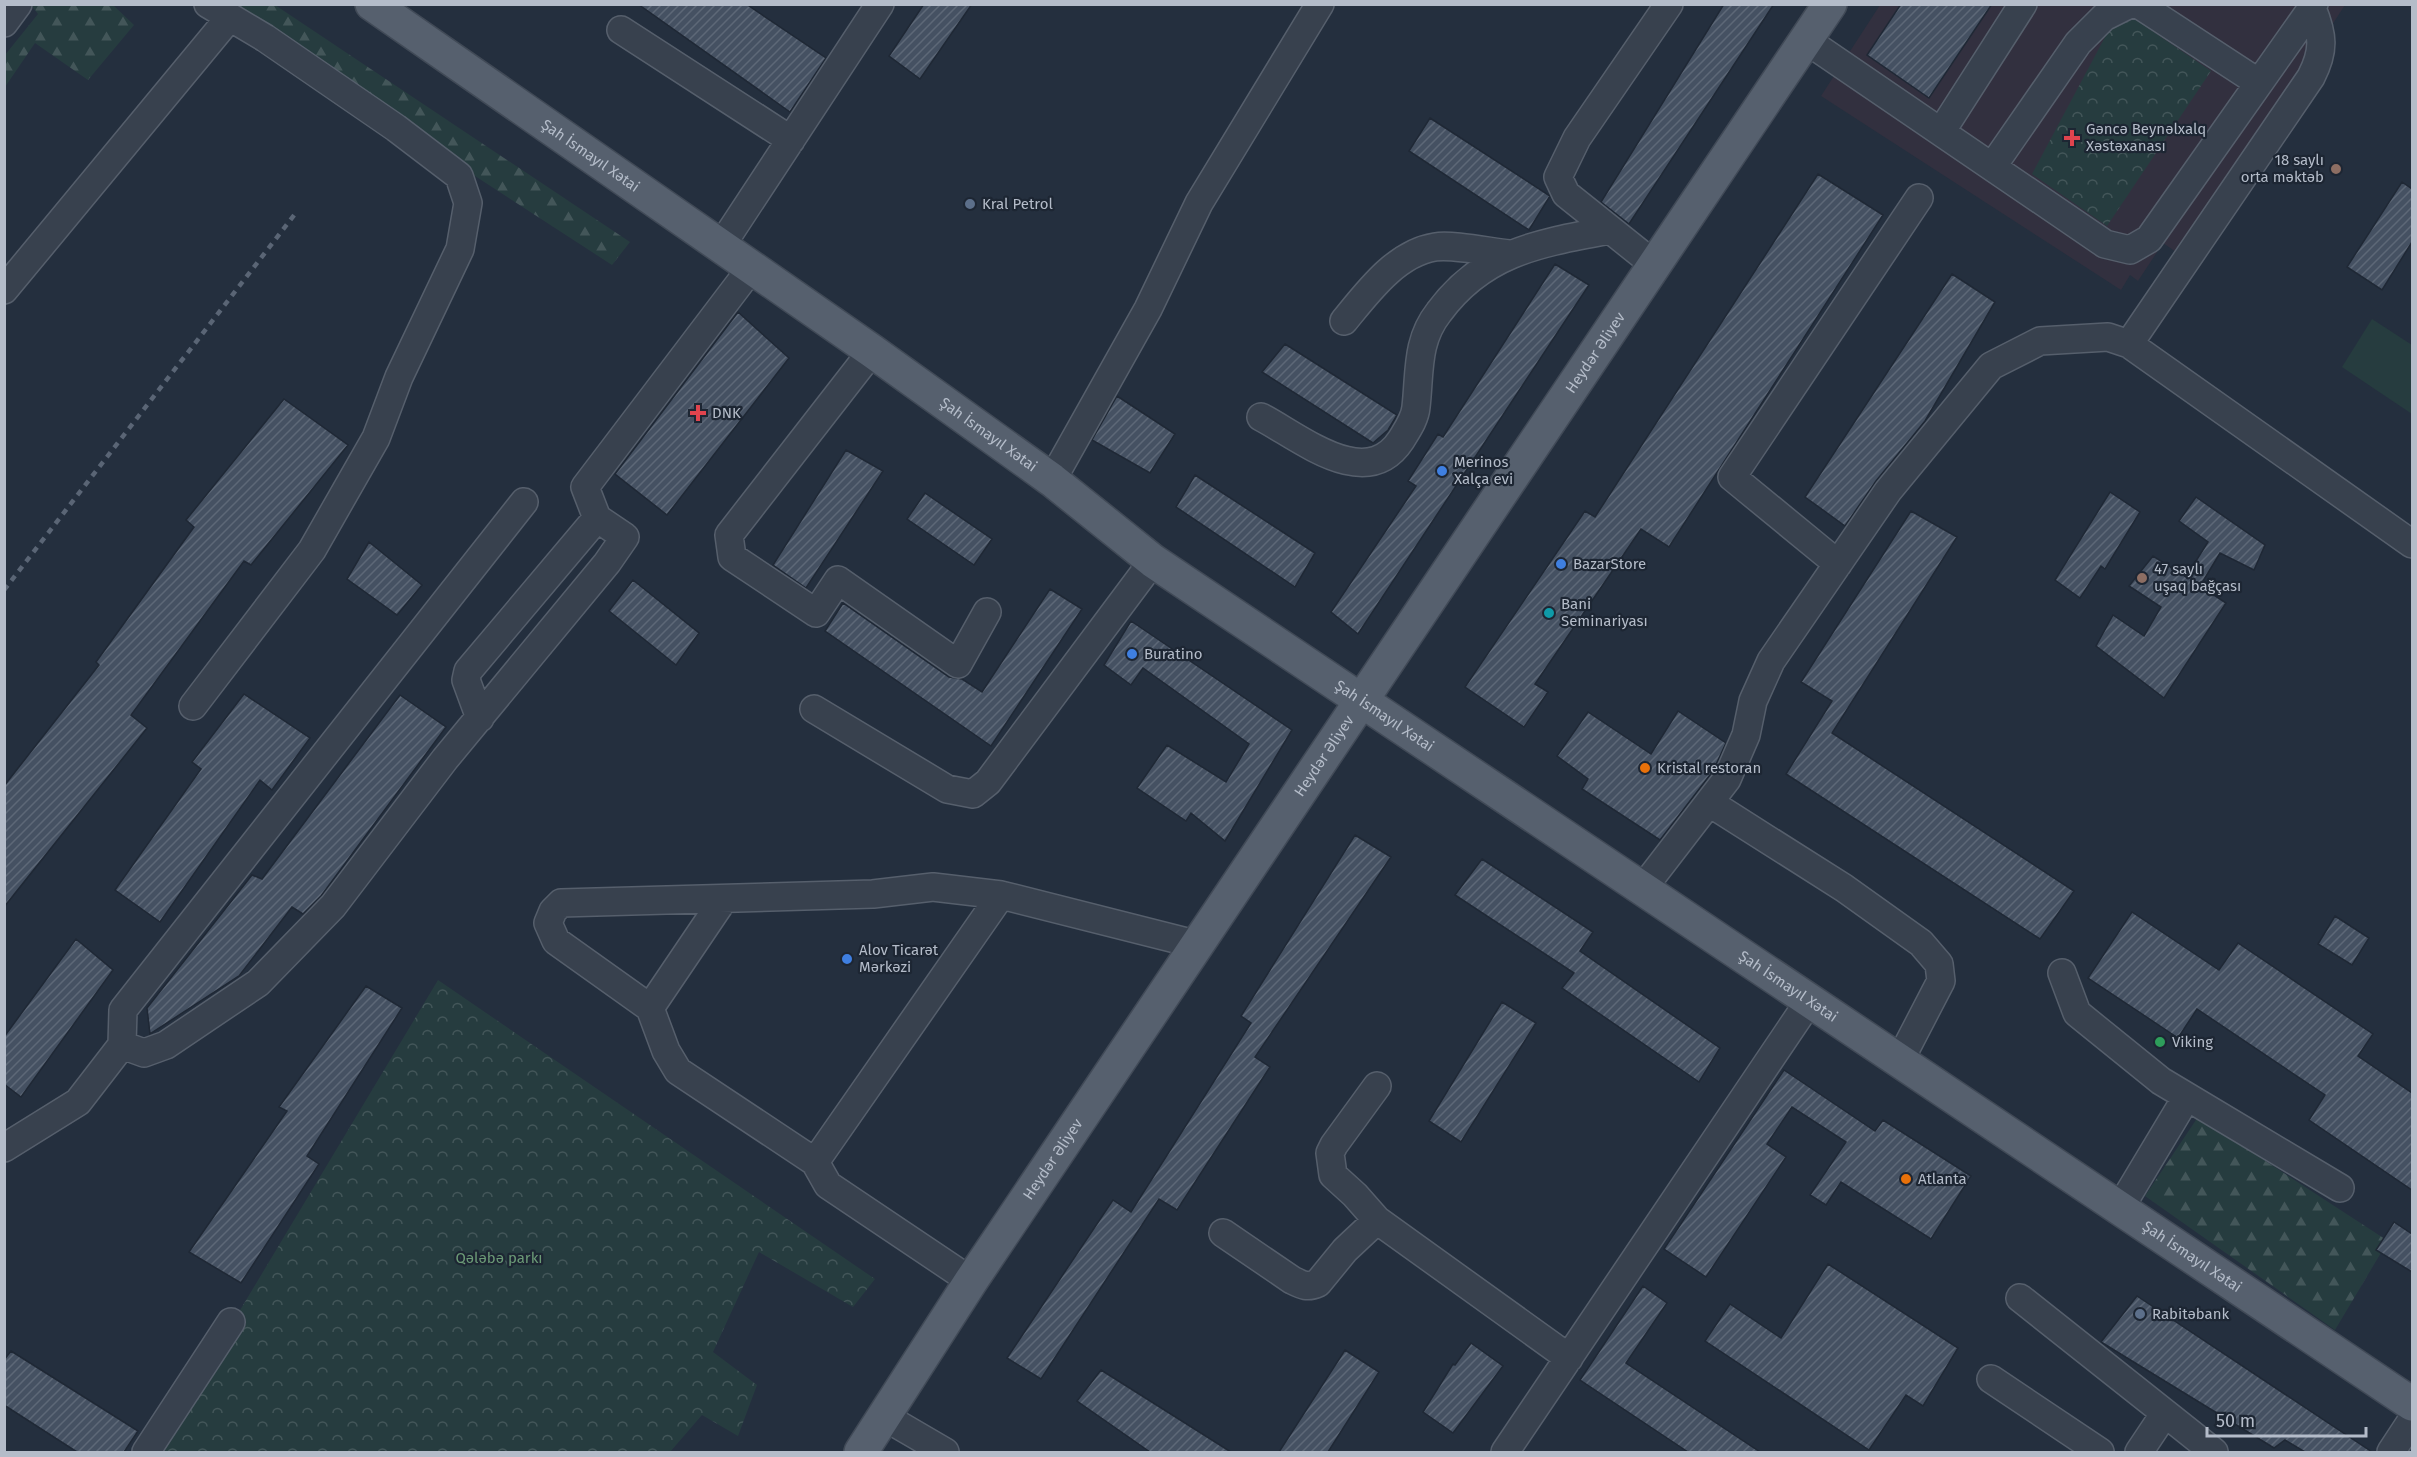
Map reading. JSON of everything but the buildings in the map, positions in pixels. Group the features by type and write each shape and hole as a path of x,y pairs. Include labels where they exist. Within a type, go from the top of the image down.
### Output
{"main road":[{"name":"Şah İsmayıl Xətai","path":"372,4 872,351 1052,480 1153,561 2412,1404"},
{"name":"Heydər Əliyev","path":"861,1452 971,1281 1364,701 1830,4"}],"street":[{"path":"4,23 18,4"},
{"path":"721,246 880,4"},
{"path":"1052,480 1148,309 1199,203 1320,4"},
{"path":"1656,266 1566,194 1558,177 1577,138 1669,4"},
{"path":"1941,132 2023,4"},
{"path":"1992,167 2078,43 2104,17 2130,4"},
{"path":"2138,4 2259,83"},
{"path":"1806,40 2105,244 2130,250 2149,239 2313,6"},
{"path":"2130,345 2311,77 2320,60 2322,32 2313,6"},
{"path":"4,290 219,11 265,38 396,128 459,176 468,203 460,249 399,377 376,438 312,550 193,706"},
{"path":"621,30 791,140"},
{"path":"1838,564 1731,477 1919,198"},
{"path":"1261,417 1342,460 1359,464 1385,458 1395,449 1410,426 1416,410 1419,354 1425,333 1439,311 1465,284 1489,264 1509,254 1535,245 1610,230"},
{"path":"1344,321 1375,283 1409,257 1436,247 1509,254"},
{"path":"122,1045 144,1053 166,1045 258,983 333,906 445,759 607,563 625,537 597,518 585,487 752,267"},
{"path":"1643,888 1727,779 1746,735 1753,701 1771,661 1888,491 1991,366 2040,341 2108,337 2130,345 2412,544"},
{"path":"872,351 729,535 732,557 816,613 838,580 958,664 987,612"},
{"path":"4,1148 78,1102 122,1045 123,1010 524,502"},
{"path":"480,718 466,680 468,671 597,518"},
{"path":"814,709 947,789 973,794 988,782 1153,561"},
{"path":"1710,803 1844,888 1921,944 1939,964 1941,981 1900,1060"},
{"path":"971,1281 828,1185 815,1162 678,1071 666,1051 650,1008 556,940 548,923 553,911 561,903 873,894 933,887 1001,895 1199,945"},
{"path":"815,1162 1001,895"},
{"path":"650,1008 723,900"},
{"path":"2062,973 2077,1013 2162,1082 2340,1188"},
{"path":"1506,1452 1810,1000"},
{"path":"1377,1086 1334,1145 1330,1161 1333,1175 1377,1220 1569,1358"},
{"path":"2120,1208 2186,1098"},
{"path":"1223,1233 1292,1280 1304,1286 1311,1286 1318,1284 1345,1250 1377,1220"},
{"path":"2020,1298 2214,1452"},
{"path":"146,1452 231,1322"},
{"path":"1991,1379 2100,1452"},
{"path":"2139,1452 2165,1413"},
{"path":"885,1417 945,1452"},
{"path":"2391,1452 2412,1420"}],"shaded area":[{"name":"Gəncə Beynəlxalq Xəstəxanası","path":"1880,5 2345,5 2182,256 2163,243 2138,281 2130,275 2121,290 1821,96"}],"green space":[{"path":"31,5 113,5 134,25 88,80 35,43 5,87 5,55 38,14"},
{"path":"212,5 275,5 630,242 612,265"},
{"path":"2120,9 2211,71 2107,226 2032,174"},
{"path":"2372,319 2412,345 2412,414 2342,367"},
{"name":"Qələbə parkı","path":"438,980 875,1279 853,1307 759,1252 713,1352 757,1385 738,1436 702,1415 670,1452 155,1452"},
{"path":"2198,1117 2388,1241 2335,1330 2145,1196"}],"railway":[{"path":"4,590 295,214"}],"place":[{"name":"Gəncə Beynəlxalq Xəstəxanası","path":"2072,138"},
{"name":"18 saylı orta məktəb","path":"2336,169"},
{"name":"Kral Petrol","path":"970,204"},
{"name":"DNK","path":"698,413"},
{"name":"Merinos Xalça evi","path":"1442,471"},
{"name":"BazarStore","path":"1561,564"},
{"name":"47 saylı uşaq bağçası","path":"2142,578"},
{"name":"Bani Seminariyası","path":"1549,613"},
{"name":"Buratino","path":"1132,654"},
{"name":"Kristal restoran","path":"1645,768"},
{"name":"Alov Ticarət Mərkəzi","path":"847,959"},
{"name":"Viking","path":"2160,1042"},
{"name":"Atlanta","path":"1906,1179"},
{"name":"Rabitəbank","path":"2140,1314"}]}
